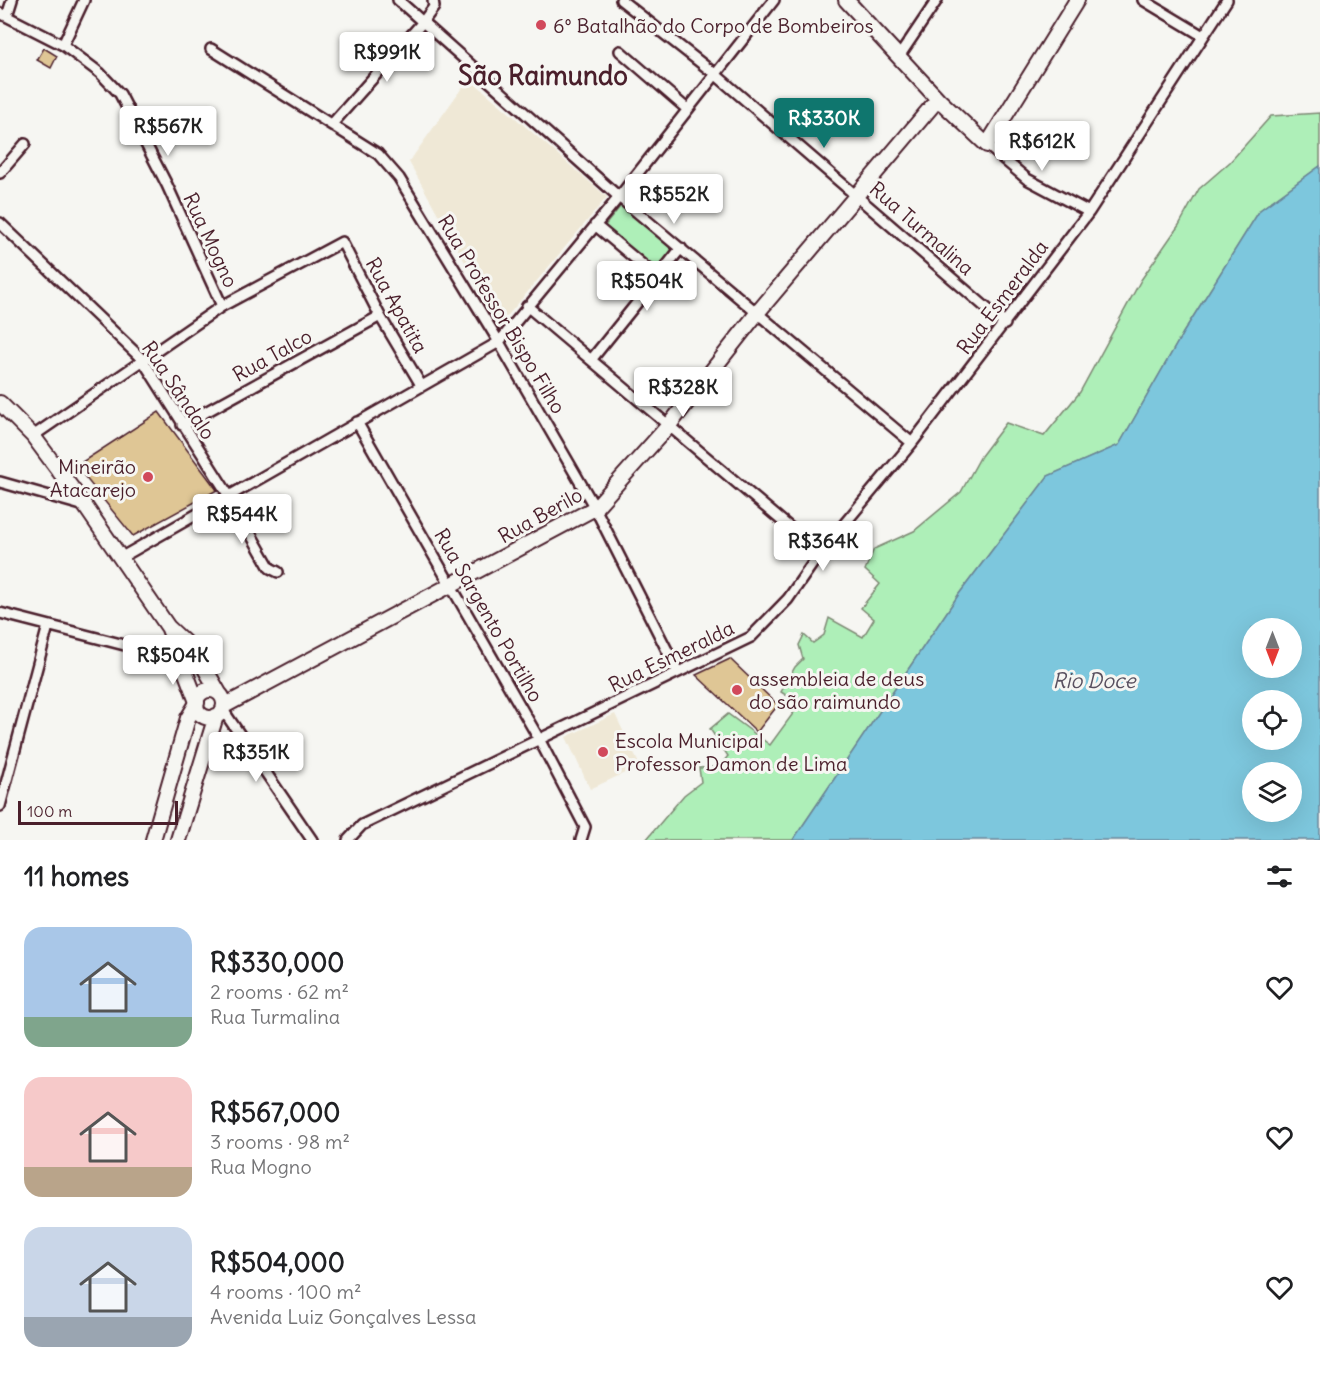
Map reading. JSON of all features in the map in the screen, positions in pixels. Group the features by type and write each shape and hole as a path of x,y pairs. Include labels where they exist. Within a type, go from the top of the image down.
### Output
{"street":[{"path":"4,14 12,0"},
{"path":"63,45 84,0"},
{"path":"398,0 619,196 912,443"},
{"path":"332,124 422,23 434,7 433,0"},
{"name":"Rua Turmalina","path":"621,0 715,75 1005,324"},
{"path":"122,557 499,342 619,196 774,0"},
{"path":"846,0 898,58 987,145 1028,179 1089,212"},
{"path":"898,58 937,0"},
{"path":"987,145 1077,0"},
{"path":"1143,0 1203,36"},
{"name":"Rua Esmeralda","path":"348,840 362,825 751,637 788,599 820,553 912,443 1089,212 1227,0"},
{"name":"Rua Mogno","path":"4,14 63,45 100,72 127,104 222,306"},
{"name":"Rua Professor Bispo Filho","path":"211,49 378,154 399,178 499,342 595,508 678,672"},
{"path":"620,51 687,109"},
{"name":"Rua Berilo","path":"196,702 205,691 220,706 452,586 595,508 670,424 758,312 938,99"},
{"path":"0,173 25,144"},
{"name":"Rua Sândalo","path":"0,223 142,359 229,496 270,568 278,572"},
{"path":"595,225 657,277"},
{"name":"Rua Apatita","path":"222,306 342,242 380,316 421,385"},
{"path":"591,360 681,248"},
{"path":"33,436 222,306"},
{"path":"527,306 670,424 820,553"},
{"name":"Rua Talco","path":"182,425 380,316"},
{"path":"0,403 33,436 122,557 168,627 196,653 220,706 312,840"},
{"name":"Rua Sargento Portilho","path":"357,422 539,739 585,827 581,840"},
{"path":"0,482 85,506"},
{"path":"0,612 179,659"},
{"path":"0,806 48,626"},
{"path":"168,627 198,710 204,716 220,706"},
{"path":"196,702 188,718 154,836 179,839 220,706"}],"shaded area":[{"path":"469,78 607,197 500,325 409,162"},
{"name":"Escola Municipal Professor Damon de Lima","path":"615,714 640,766 590,789 566,737"}],"green space":[{"path":"1320,113 1320,166 1260,210 1183,333 1119,445 1048,476 959,594 793,840 646,840 684,795 701,782 699,768 719,767 728,756 710,729 728,714 770,745 800,704 781,692 795,667 803,659 799,645 804,635 813,643 824,635 829,618 863,637 874,619 861,608 880,584 865,570 874,549 914,531 961,492 981,456 1006,423 1044,436 1080,392 1141,280 1179,225 1199,189 1230,162 1271,116"},
{"path":"623,203 678,248 657,274 603,228"}],"water":[{"name":"Rio Doce","path":"1320,166 1320,840 793,840 959,594 1048,476 1119,445 1183,333 1260,210"}],"building":[{"path":"44,48 57,56 51,68 37,60"},
{"name":"Mineirão Atacarejo","path":"159,412 217,490 133,536 76,466"},
{"name":"assembleia de deus do são raimundo","path":"730,659 778,705 757,732 696,675"}],"place":[{"name":"6º Batalhão do Corpo de Bombeiros","path":"541,25"},
{"name":"Mineirão Atacarejo","path":"148,477"},
{"name":"assembleia de deus do são raimundo","path":"737,690"},
{"name":"Escola Municipal Professor Damon de Lima","path":"603,752"}],"district":[{"name":"São Raimundo","path":"543,75"}]}
